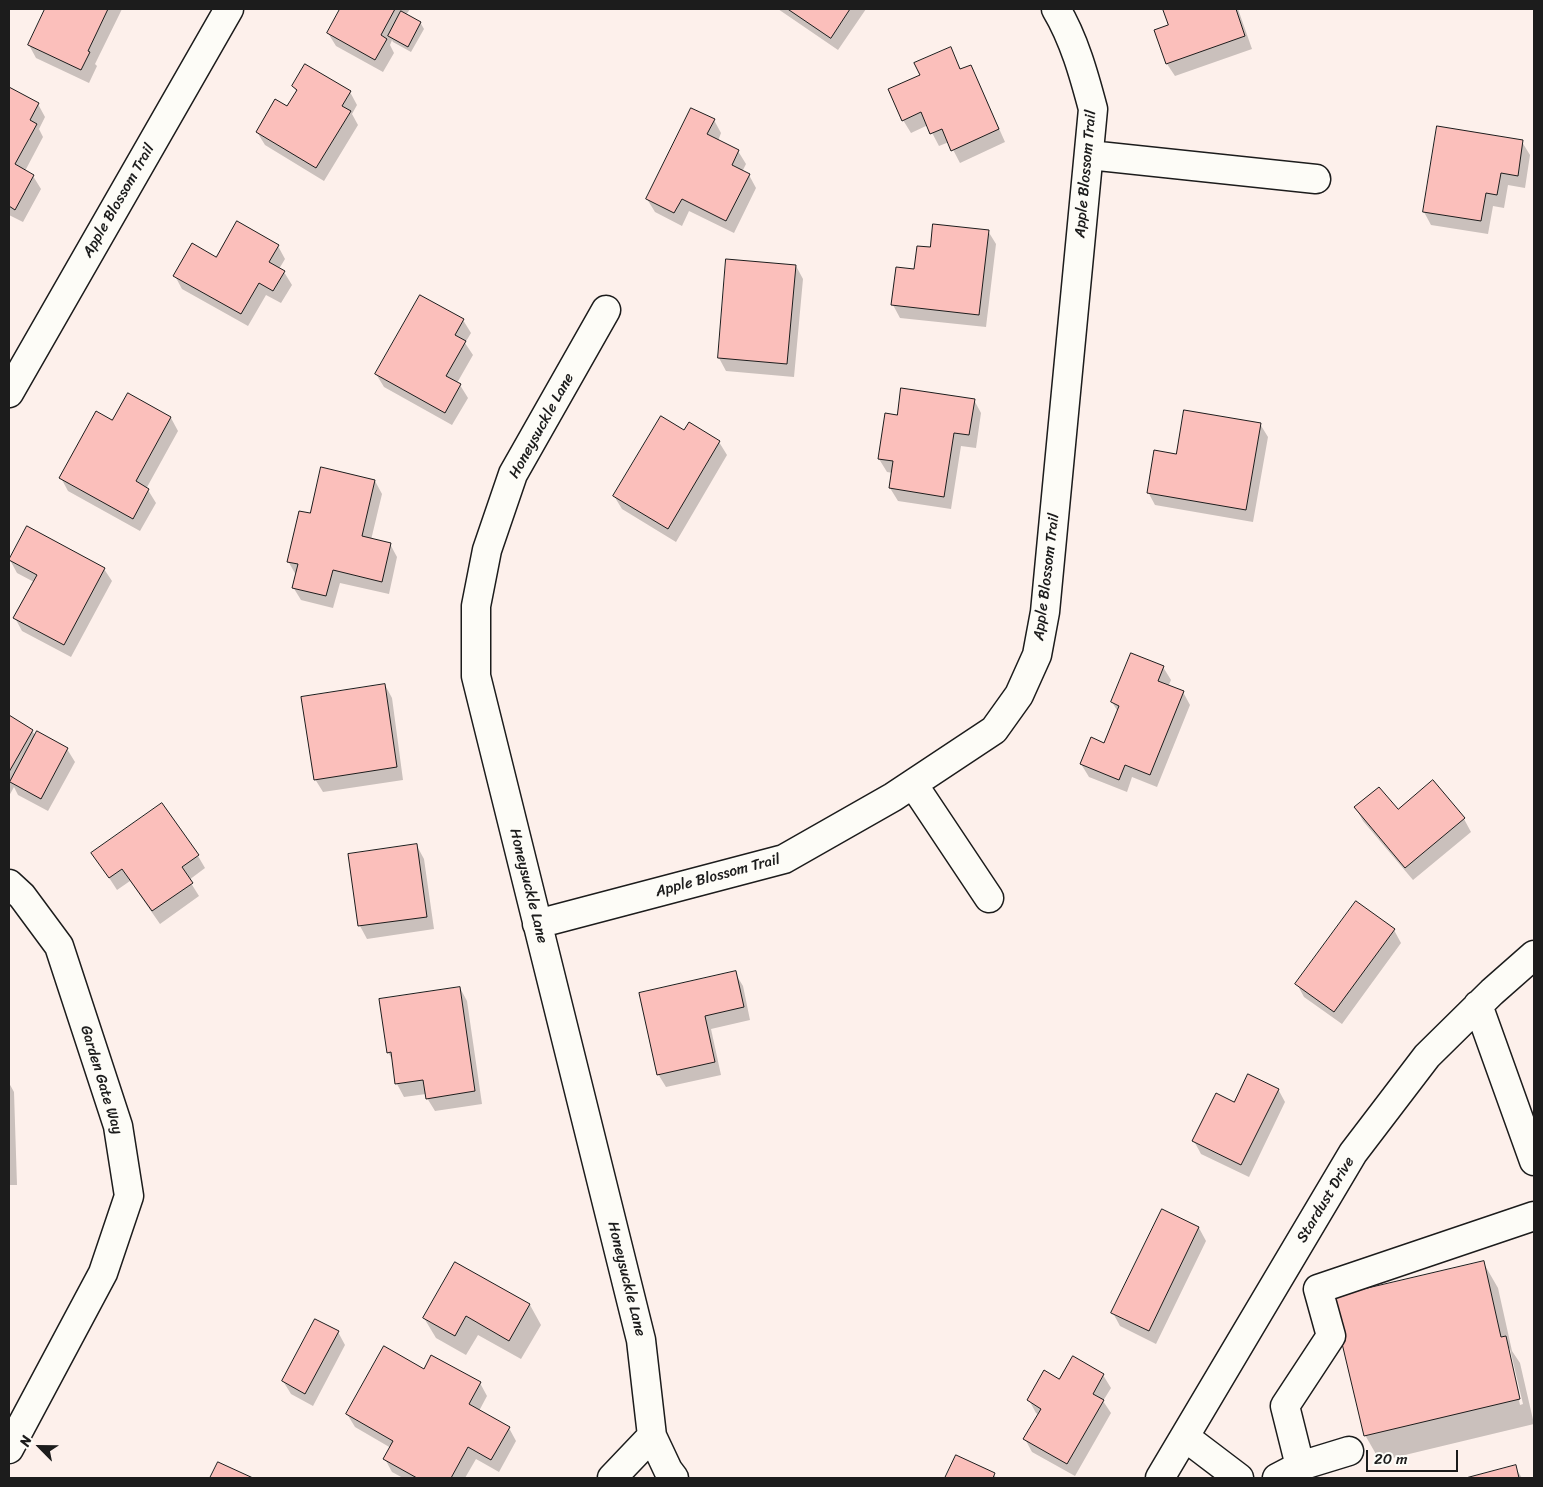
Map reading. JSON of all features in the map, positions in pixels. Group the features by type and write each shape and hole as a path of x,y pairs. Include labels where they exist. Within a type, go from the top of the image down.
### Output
{"street":[{"name":"Apple Blossom Trail","path":"9,393 229,9"},
{"name":"Apple Blossom Trail","path":"537,924 784,859 893,797 994,730 1019,695 1037,655 1045,612 1093,109 1084,75 1063,20 1056,9"},
{"path":"1088,155 1316,179"},
{"name":"Honeysuckle Lane","path":"606,310 513,474 487,550 476,606 476,676 641,1340 652,1436 668,1470 674,1478"},
{"path":"913,784 989,898"},
{"name":"Garden Gate Way","path":"9,884 22,896 60,946 118,1126 129,1196 103,1273 9,1449"},
{"name":"Stardust Drive","path":"1160,1478 1353,1153 1427,1056 1478,1005 1534,955"},
{"path":"1478,1005 1534,1161"},
{"path":"1350,1451 1289,1472 1285,1406 1331,1336 1318,1289 1534,1216"},
{"path":"612,1478 652,1436"},
{"path":"1185,1437 1239,1478"}],"building":[{"path":"45,9 108,9 81,70 28,45"},
{"path":"340,9 395,9 381,35 387,39 375,60 327,33"},
{"path":"788,9 850,9 831,38"},
{"path":"1163,9 1236,9 1245,36 1166,64 1154,30 1168,25"},
{"path":"401,11 421,22 408,47 388,36"},
{"path":"951,47 960,69 971,65 999,129 951,151 942,129 930,134 921,112 902,121 888,89 920,75 914,63"},
{"path":"305,64 351,91 342,106 351,111 316,168 256,132 275,99 287,106 297,90 292,86"},
{"path":"9,87 39,103 30,120 37,124 15,164 34,175 15,210 9,206"},
{"path":"691,108 715,119 707,134 739,150 732,165 750,174 726,221 682,199 674,213 646,199"},
{"path":"1437,126 1523,140 1518,176 1501,173 1497,195 1486,193 1481,221 1423,212"},
{"path":"237,221 279,245 269,262 285,271 273,291 259,283 241,314 173,276 192,243 216,257"},
{"path":"933,224 989,230 979,315 891,305 896,267 914,269 917,246 930,247"},
{"path":"726,259 796,265 787,364 718,358"},
{"path":"420,295 464,319 455,335 466,341 446,376 461,384 445,413 375,374"},
{"path":"901,388 975,399 969,435 954,433 944,497 889,488 893,461 878,459 885,413 897,415"},
{"path":"128,393 171,417 136,481 149,489 133,519 59,478 96,411 112,420"},
{"path":"1184,410 1261,423 1246,510 1147,493 1154,450 1176,454"},
{"path":"661,416 684,430 689,422 720,441 668,529 613,496"},
{"path":"321,467 375,480 362,536 391,543 382,582 333,570 326,596 292,588 298,564 287,562 299,511 310,513"},
{"path":"27,526 105,568 64,645 13,618 37,575 9,560"},
{"path":"1131,653 1164,666 1158,681 1184,691 1150,775 1125,765 1119,780 1080,764 1091,737 1104,743 1119,706 1111,702"},
{"path":"385,684 397,767 314,780 301,697"},
{"path":"9,715 33,730 9,772"},
{"path":"37,731 68,748 41,799 10,782"},
{"path":"1433,780 1465,818 1405,868 1354,807 1379,787 1398,809"},
{"path":"162,803 199,855 182,867 193,883 152,911 122,869 109,878 91,853"},
{"path":"417,844 427,917 358,926 348,854"},
{"path":"1356,901 1395,929 1334,1012 1295,984"},
{"path":"736,971 744,1007 705,1016 715,1062 657,1075 639,993"},
{"path":"460,987 475,1091 426,1099 423,1080 395,1084 391,1052 387,1053 379,999"},
{"path":"1248,1074 1279,1089 1241,1165 1192,1141 1216,1093 1234,1102"},
{"path":"1162,1209 1199,1227 1149,1331 1111,1313"},
{"path":"1484,1261 1501,1337 1506,1336 1520,1399 1364,1436 1331,1297"},
{"path":"455,1262 530,1304 509,1341 466,1316 455,1336 423,1318"},
{"path":"315,1319 339,1331 305,1394 282,1381"},
{"path":"384,1346 424,1369 431,1355 481,1382 469,1404 510,1427 491,1460 468,1447 451,1478 417,1478 383,1459 393,1441 346,1414"},
{"path":"1073,1356 1104,1374 1093,1394 1104,1400 1067,1464 1023,1439 1041,1409 1027,1400 1044,1370 1059,1379"},
{"path":"956,1455 995,1473 993,1478 945,1478"},
{"path":"218,1462 253,1478 210,1478"},
{"path":"1516,1465 1519,1478 1466,1478"}]}
